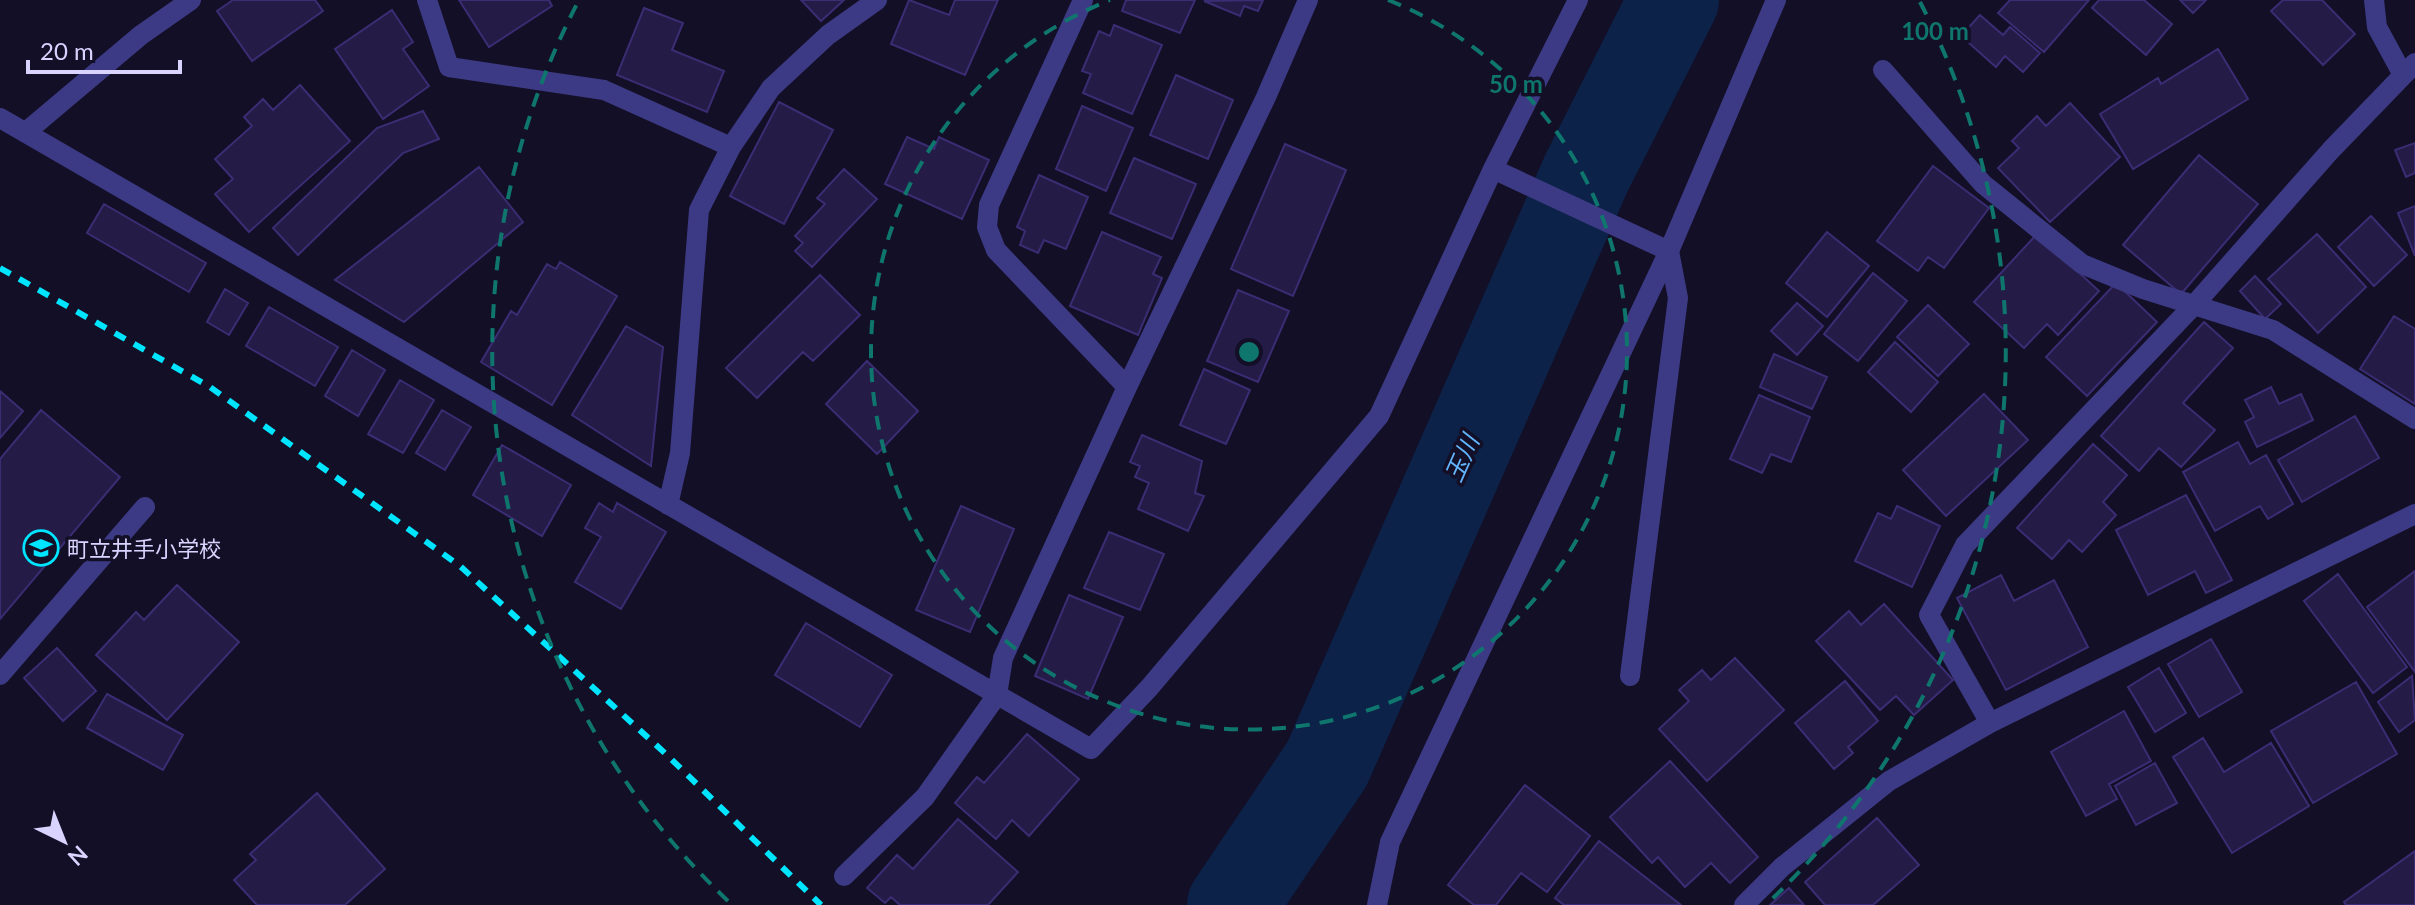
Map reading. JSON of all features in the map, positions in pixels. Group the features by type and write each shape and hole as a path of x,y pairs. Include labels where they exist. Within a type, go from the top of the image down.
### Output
{"street":[{"path":"26,132 141,35 191,0"},
{"path":"427,0 449,67 604,90 731,147"},
{"path":"668,505 680,453 699,210 731,147 771,88 828,35 877,0"},
{"path":"1083,0 989,205 987,227 996,250 1127,387"},
{"path":"844,876 925,797 997,695 1003,658 1127,387 1266,97 1308,0"},
{"path":"0,118 1091,749 1149,688 1379,416 1493,169 1578,0"},
{"path":"1377,905 1390,842 1669,251 1776,0"},
{"path":"1990,723 1929,615 1965,545 2194,305 2409,69 2377,27 2374,0"},
{"path":"1883,70 1983,184 2082,264 2273,330 2415,419"},
{"path":"1493,169 1669,251"},
{"path":"1630,676 1678,298 1669,251"},
{"path":"0,675 145,507"},
{"path":"1744,905 1782,867 1889,781 1990,723 2415,514"}],"building":[{"path":"233,0 315,0 323,11 252,61 217,11"},
{"path":"459,0 549,0 552,6 489,47"},
{"path":"801,0 844,0 821,21"},
{"path":"909,0 949,15 955,0 998,0 965,75 891,44"},
{"path":"1126,0 1195,0 1180,33 1122,11"},
{"path":"1263,0 1258,11 1244,6 1240,16 1204,1"},
{"path":"2010,0 2089,0 2044,52 1998,13"},
{"path":"2099,0 2144,0 2172,24 2146,55 2092,8"},
{"path":"2180,0 2206,0 2193,13"},
{"path":"2283,0 2322,0 2355,34 2323,65 2271,11"},
{"path":"644,8 683,23 672,50 724,71 707,112 617,75"},
{"path":"392,10 413,42 403,49 429,86 383,119 335,49"},
{"path":"1980,15 2003,35 2010,27 2040,53 2023,72 2005,56 1996,67 1961,36"},
{"path":"1114,25 1162,45 1132,114 1083,93 1091,74 1082,71 1099,31 1110,36"},
{"path":"2218,49 2248,99 2133,169 2100,114 2158,78 2161,84"},
{"path":"1176,75 1233,100 1208,159 1150,135"},
{"path":"300,85 350,141 249,232 215,194 233,179 215,159 252,126 244,117 263,99 273,110"},
{"path":"779,102 833,130 784,224 730,196"},
{"path":"2070,103 2120,157 2050,222 1998,168 2019,148 2012,141 2037,116 2046,126"},
{"path":"1082,106 1133,128 1106,191 1056,169"},
{"path":"423,111 439,139 403,153 298,255 273,228 377,128"},
{"path":"907,137 934,149 939,137 989,160 962,219 885,184"},
{"path":"2415,143 2415,173 2406,177 2395,150"},
{"path":"1285,144 1346,170 1293,296 1231,269"},
{"path":"2199,155 2258,204 2181,294 2123,245"},
{"path":"1134,158 1196,184 1172,239 1110,213"},
{"path":"1933,166 1989,208 1944,268 1928,257 1918,271 1877,241"},
{"path":"479,167 523,222 404,322 335,280"},
{"path":"844,169 877,199 812,267 795,251 803,243 795,236 825,204 817,198"},
{"path":"1039,175 1088,197 1066,249 1044,240 1038,253 1020,245 1025,231 1017,227"},
{"path":"104,204 206,263 189,292 87,233"},
{"path":"2415,206 2415,256 2398,213"},
{"path":"2371,216 2407,255 2374,286 2338,247"},
{"path":"1102,232 1161,257 1153,274 1162,278 1138,335 1070,306"},
{"path":"1827,232 1869,266 1827,317 1786,283"},
{"path":"2037,234 2099,291 2058,335 2047,324 2024,348 1974,302"},
{"path":"2317,234 2366,287 2318,333 2268,279"},
{"path":"560,262 617,296 552,405 481,362 511,311 517,315 547,264 556,269"},
{"path":"1873,273 1907,301 1858,361 1824,334"},
{"path":"820,275 860,315 813,361 803,352 757,398 726,368"},
{"path":"2255,276 2281,304 2265,319 2240,291"},
{"path":"2116,283 2157,322 2087,396 2046,357"},
{"path":"225,289 248,303 229,335 207,322"},
{"path":"1238,290 1289,311 1258,382 1207,361"},
{"path":"1797,303 1823,326 1797,355 1771,331"},
{"path":"1928,305 1969,344 1938,376 1897,337"},
{"path":"269,307 338,347 315,386 246,346"},
{"path":"2394,316 2415,329 2415,404 2360,369"},
{"path":"2204,322 2233,348 2183,403 2215,430 2181,467 2159,448 2139,471 2101,436"},
{"path":"626,326 663,347 651,466 572,415"},
{"path":"1895,342 1938,382 1911,412 1868,372"},
{"path":"352,350 385,370 358,416 325,396"},
{"path":"1774,354 1827,377 1812,409 1760,387"},
{"path":"867,361 918,411 877,454 826,404"},
{"path":"1204,369 1250,390 1226,444 1180,425"},
{"path":"400,380 434,400 403,453 368,434"},
{"path":"2271,387 2279,404 2301,394 2313,420 2257,447 2245,422 2254,417 2245,400"},
{"path":"0,391 23,411 0,438"},
{"path":"1984,394 2028,440 1946,516 1903,470"},
{"path":"1759,395 1810,417 1791,462 1771,454 1762,473 1730,459"},
{"path":"41,410 120,477 0,619 0,459"},
{"path":"442,410 471,427 445,470 416,453"},
{"path":"2355,416 2379,458 2302,502 2278,460"},
{"path":"1142,435 1202,461 1195,493 1204,496 1188,531 1138,509 1149,483 1135,477 1140,466 1130,462"},
{"path":"2238,442 2250,464 2266,455 2293,504 2268,519 2260,506 2215,531 2183,472"},
{"path":"2093,444 2127,475 2103,502 2116,515 2082,552 2069,540 2052,559 2017,528"},
{"path":"502,445 571,485 542,536 473,495"},
{"path":"2186,495 2232,580 2206,593 2195,571 2148,595 2116,530"},
{"path":"599,503 613,512 617,503 666,532 621,609 575,582 601,537 585,528"},
{"path":"961,506 1014,529 970,632 916,610"},
{"path":"1897,506 1940,526 1912,587 1855,561 1878,513 1891,519"},
{"path":"1109,532 1164,554 1140,610 1084,588"},
{"path":"2415,571 2415,672 2367,607"},
{"path":"2338,574 2407,667 2373,693 2304,601"},
{"path":"2001,575 2014,601 2054,580 2088,647 2006,690 1957,598"},
{"path":"177,585 239,642 167,720 96,655 136,612 144,620"},
{"path":"1069,595 1123,617 1088,699 1035,676"},
{"path":"1884,604 1953,680 1914,715 1896,696 1880,710 1816,641 1849,611 1861,625"},
{"path":"806,623 892,675 860,727 775,675"},
{"path":"2211,639 2242,692 2199,717 2168,664"},
{"path":"57,648 96,691 63,721 24,678"},
{"path":"1735,658 1784,710 1707,781 1659,729 1689,701 1679,690 1702,670 1711,680"},
{"path":"2159,668 2186,713 2155,732 2128,687"},
{"path":"2412,676 2415,720 2399,732 2378,702"},
{"path":"1845,681 1878,721 1848,747 1853,753 1834,769 1795,723"},
{"path":"2356,682 2397,754 2313,803 2271,731"},
{"path":"107,694 183,735 163,770 87,728"},
{"path":"2124,711 2151,761 2109,784 2117,799 2086,816 2051,752"},
{"path":"1027,734 1079,779 1029,836 1012,820 996,839 955,803 977,777 984,783"},
{"path":"2203,738 2224,772 2271,743 2309,806 2232,853 2173,757"},
{"path":"1670,761 1758,857 1730,883 1711,863 1685,887 1658,857 1652,863 1610,817"},
{"path":"2155,763 2177,803 2136,825 2115,786"},
{"path":"1525,785 1590,836 1547,892 1521,873 1496,905 1474,905 1448,885"},
{"path":"317,793 385,869 345,905 257,905 234,880 256,860 250,854"},
{"path":"1877,818 1919,865 1873,905 1825,905 1805,882"},
{"path":"958,819 1018,872 988,905 900,905 891,897 885,903 867,888 897,855 913,869"},
{"path":"1599,841 1681,905 1564,905 1555,898"},
{"path":"2415,851 2415,905 2346,905 2344,902"},
{"path":"1789,888 1804,905 1770,905"}],"waterway":[{"name":"玉川","path":"1232,905 1327,764 1586,174 1674,0"}],"railway":[{"path":"0,268 210,387 460,566 667,755 821,905"}],"place":[{"name":"町立井手小学校","path":"41,548"}]}
